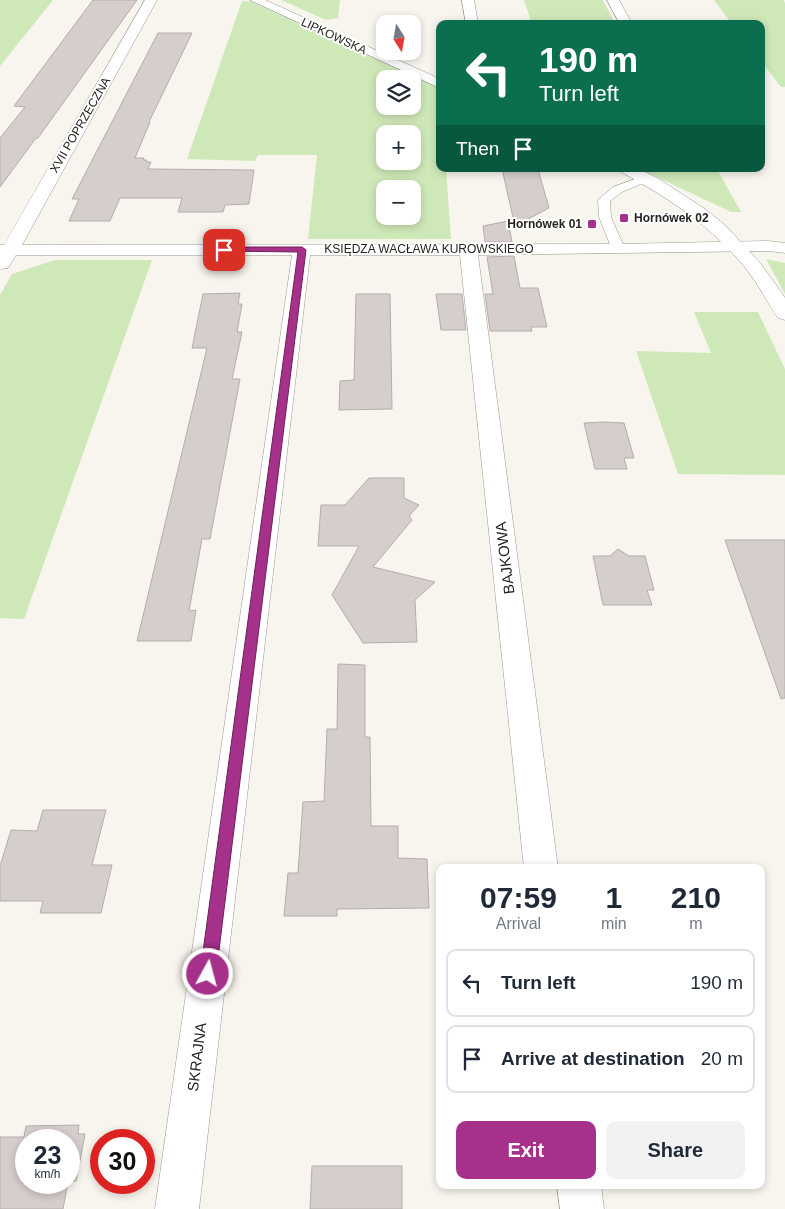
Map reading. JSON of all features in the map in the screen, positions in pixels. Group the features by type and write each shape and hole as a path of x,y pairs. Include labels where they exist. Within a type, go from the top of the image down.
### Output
{"street":[{"name":"XVII POPRZECZNA","path":"0,268 4,250 151,0"},
{"name":"LIPKOWSKA","path":"256,0 436,82"},
{"path":"468,0 471,20"},
{"path":"612,0 624,20"},
{"path":"633,172 676,195 704,214 738,248 767,284 785,314"},
{"path":"738,248 768,246 785,248"},
{"name":"KSIĘDZA WACŁAWA KUROWSKIEGO","path":"4,250 738,248"},
{"name":"SKRAJNA","path":"177,1209 302,250"},
{"name":"BAJKOWA","path":"468,250 541,864"},
{"path":"580,1189 582,1209"}],"lane":[{"path":"618,249 606,220 604,200 618,190 646,178"}],"green space":[{"path":"0,0 53,0 0,66"},
{"path":"281,0 340,0 338,18 326,20"},
{"path":"524,0 603,0 613,20 531,20"},
{"path":"714,0 783,0 785,3 785,87 781,87 765,66 765,20 729,20"},
{"path":"242,1 252,2 399,70 376,70 376,115 421,115 421,80 436,87 436,172 446,172 451,239 308,239 317,155 258,155 255,161 187,159"},
{"path":"646,172 719,172 741,212 731,212"},
{"path":"766,259 785,263 785,294"},
{"path":"55,260 152,260 24,619 0,618 0,295 12,274"},
{"path":"694,312 758,312 785,369 785,475 678,474 636,351 711,353"}],"building":[{"path":"93,0 137,0 38,138 36,138 0,187 0,138 25,107 14,106"},
{"path":"158,33 192,33 149,122 135,158 144,158 143,160 147,160 146,162 151,162 148,169 254,170 249,204 225,205 223,212 178,212 182,198 120,198 110,221 69,221 79,199 72,199"},
{"path":"503,172 539,172 549,208 515,226"},
{"path":"508,221 512,242 485,242 483,226"},
{"path":"514,256 520,288 538,288 547,327 531,327 532,331 490,331 485,294 493,294 487,257"},
{"path":"240,293 238,304 242,304 237,332 242,332 232,379 240,379 210,539 202,539 189,611 196,610 191,641 137,641 207,348 192,348 203,294"},
{"path":"356,294 390,294 392,409 339,410 340,381 354,380"},
{"path":"436,294 462,294 466,330 441,330"},
{"path":"584,423 624,423 634,458 624,458 627,469 595,469"},
{"path":"369,478 404,478 404,498 419,505 409,516 412,520 373,567 435,582 415,600 417,642 363,643 332,595 359,546 318,546 321,505 345,505"},
{"path":"725,540 785,540 785,698 781,699"},
{"path":"618,549 629,556 645,556 654,590 647,590 652,605 603,605 593,556 610,556"},
{"path":"338,664 365,665 365,737 370,737 371,826 398,826 398,858 427,859 429,908 337,909 337,916 284,916 288,873 298,873 303,802 324,801 327,729 337,729"},
{"path":"43,810 106,810 92,865 112,865 101,913 40,913 43,901 0,901 0,866 11,830 37,831"},
{"path":"79,1125 79,1129 25,1129 26,1126"},
{"path":"80,1134 85,1134 80,1160"},
{"path":"0,1137 15,1137 15,1194 66,1194 63,1209 0,1209"},
{"path":"312,1166 402,1166 402,1209 310,1209"}],"place":[{"name":"Hornówek 02","path":"624,218"},
{"name":"Hornówek 01","path":"592,224"}],"route":[{"path":"208,974 302,250 224,250"}]}
